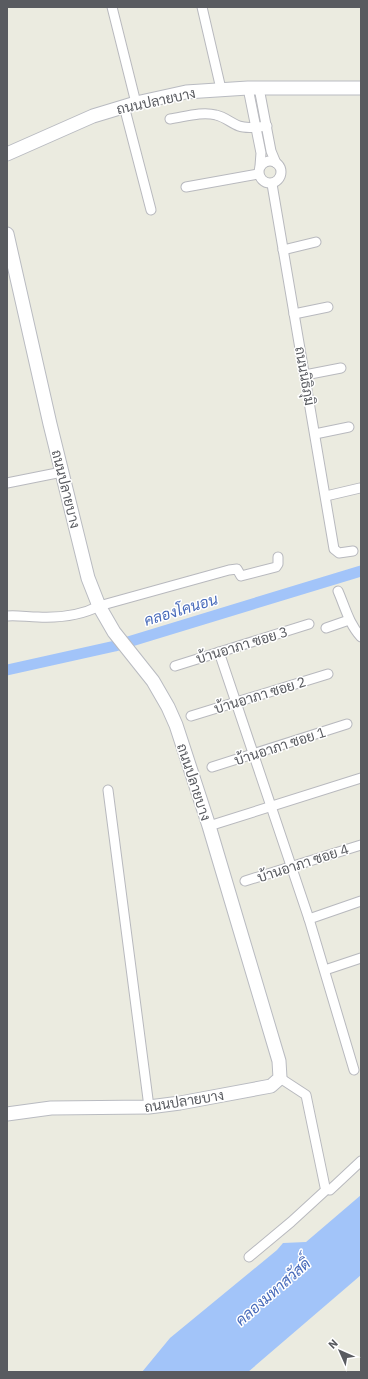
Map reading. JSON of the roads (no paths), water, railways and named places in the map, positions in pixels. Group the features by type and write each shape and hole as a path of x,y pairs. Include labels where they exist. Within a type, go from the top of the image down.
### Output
{"street":[{"path":"112,7 151,210"},
{"path":"202,7 221,89"},
{"path":"254,88 267,126 271,151 276,163 279,166 281,175 276,182 272,184 263,182 260,179 259,170 261,153 256,128 254,88"},
{"name":"ถนนปลายบาง","path":"7,154 93,116 130,104 186,92 254,88 361,88"},
{"path":"170,119 211,114 222,117 239,126 256,128 267,126"},
{"path":"186,187 259,170 268,161 276,163"},
{"name":"ถนนนิธิภุมิ","path":"272,184 334,550 339,553 353,551"},
{"name":"ถนนปลายบาง","path":"7,234 88,578 99,606 114,632 153,681 176,724 278,1061 280,1078 271,1086 180,1103 149,1107 51,1108 7,1114"},
{"path":"283,250 316,242"},
{"path":"294,314 328,307"},
{"path":"305,375 341,368"},
{"path":"315,434 349,427"},
{"path":"7,483 62,472"},
{"path":"326,496 360,488"},
{"path":"7,616 65,616 87,612 99,606 232,569 238,570 242,576 276,567 278,564 278,557"},
{"path":"338,591 354,630 361,637"},
{"path":"326,628 350,620"},
{"name":"บ้านอาภา ซอย 3","path":"175,666 309,624"},
{"path":"219,652 309,919 354,1070"},
{"name":"บ้านอาภา ซอย 2","path":"191,716 328,674"},
{"name":"บ้านอาภา ซอย 1","path":"212,767 347,724"},
{"path":"208,826 361,778"},
{"path":"108,790 149,1107"},
{"name":"บ้านอาภา ซอย 4","path":"245,882 291,866 361,845"},
{"path":"309,919 361,901"},
{"path":"325,970 361,958"},
{"path":"280,1078 306,1095 325,1187 327,1189"},
{"path":"249,1257 291,1222 327,1189 330,1190 361,1161"}],"water":[{"name":"คลองมหาสวัสดิ์","path":"361,1195 361,1275 248,1372 142,1372 170,1338 277,1250 283,1243 306,1242"}],"waterway":[{"name":"คลองโคนอน","path":"7,670 115,646 361,571"}]}
